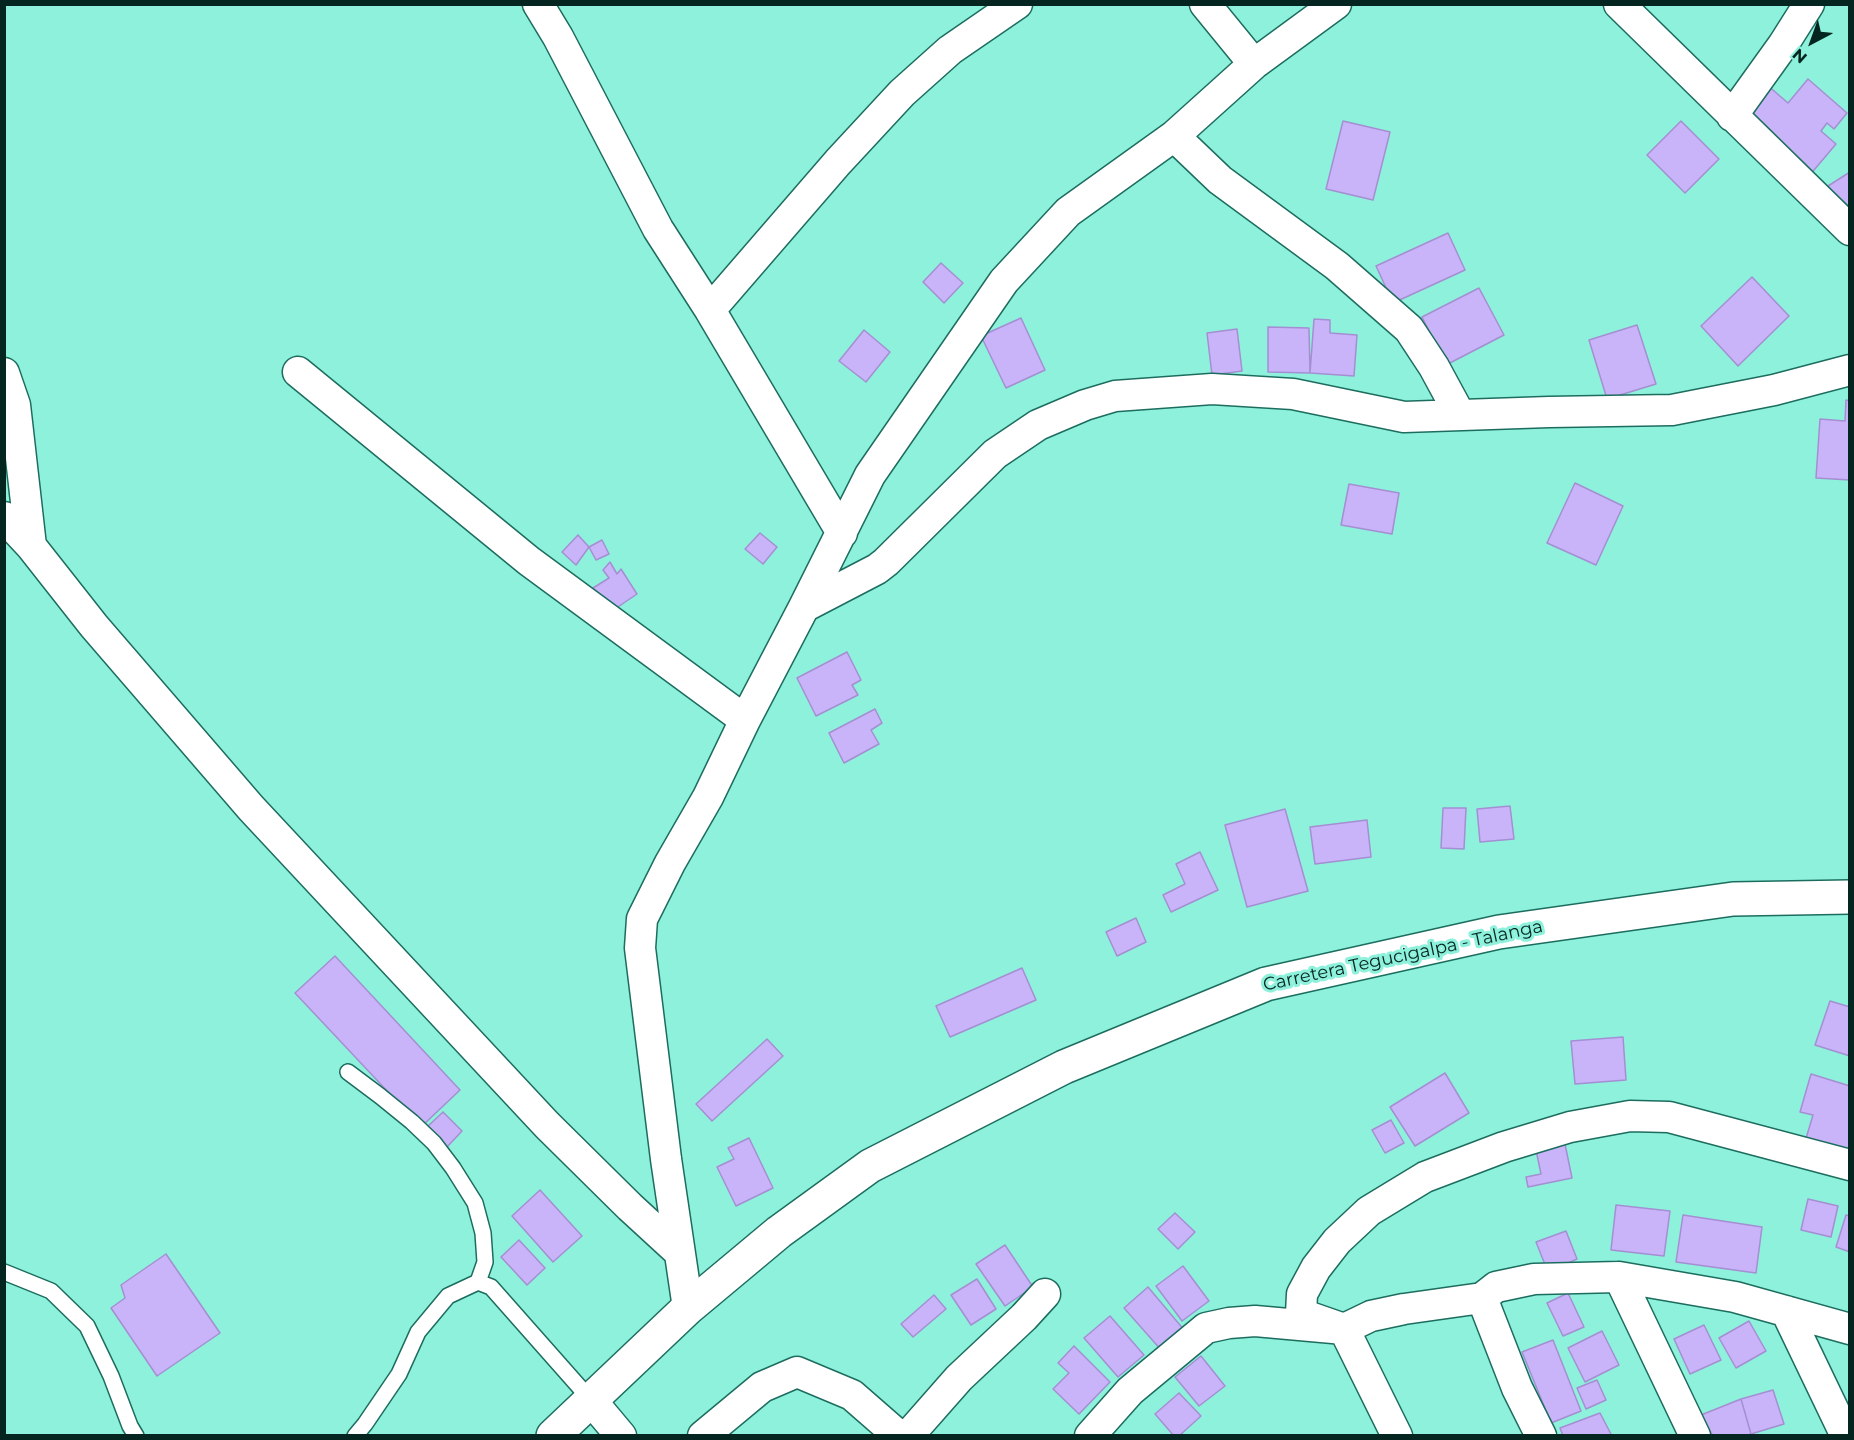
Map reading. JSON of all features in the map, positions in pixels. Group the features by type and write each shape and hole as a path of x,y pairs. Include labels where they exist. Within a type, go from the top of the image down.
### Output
{"main road":[{"name":"Carretera Tegucigalpa - Talanga","path":"553,1436 688,1308 779,1232 870,1166 1064,1066 1266,984 1499,932 1733,899 1850,897"}],"street":[{"path":"537,4 558,37 658,230 710,310 842,533"},
{"path":"710,310 838,162 902,93 950,50 1017,4"},
{"path":"1205,4 1254,64"},
{"path":"688,1308 666,1159 640,948 642,919 670,863 708,797 870,475 1004,281 1068,212 1174,136 1254,64 1336,4"},
{"path":"1619,4 1850,230"},
{"path":"1732,116 1783,45 1809,4"},
{"path":"1174,136 1220,180 1337,266 1409,329 1434,367 1460,415"},
{"path":"804,607 886,562 995,454 1038,425 1085,405 1115,396 1202,390 1293,394 1404,417 1672,410 1763,392 1850,370"},
{"path":"298,372 529,561 745,720"},
{"path":"4,373 15,405 32,546"},
{"path":"4,517 32,546 94,627 251,808 547,1125 679,1252"},
{"path":"1397,1436 1344,1329 1301,1314 1302,1294 1316,1268 1336,1240 1369,1211 1425,1177 1504,1147 1580,1125 1630,1116 1669,1117 1850,1165"},
{"path":"1090,1436 1130,1391 1206,1328 1255,1321 1344,1329 1371,1316 1482,1298 1496,1287 1534,1280 1619,1277 1735,1296 1850,1329"},
{"path":"1619,1277 1695,1436"},
{"path":"908,1436 959,1378 1046,1294"},
{"path":"1482,1298 1517,1388 1541,1436"},
{"path":"1786,1311 1846,1436"},
{"path":"703,1436 762,1387 797,1372 852,1395 899,1436"},
{"path":"590,1400 621,1436"}],"lane":[{"path":"348,1072 412,1122 434,1143 453,1168 475,1203 483,1233 485,1262 478,1282 448,1296 418,1332 399,1374 355,1436"},
{"path":"4,1272 51,1292 87,1326 136,1436"},
{"path":"478,1282 491,1287 590,1400"}],"building":[{"path":"1808,79 1847,113 1834,129 1827,123 1821,131 1836,144 1809,176 1738,116 1766,84 1788,103"},
{"path":"1343,121 1390,132 1373,200 1326,189"},
{"path":"1681,121 1719,159 1685,193 1647,155"},
{"path":"1850,172 1850,219 1828,186"},
{"path":"1448,233 1465,270 1393,303 1376,266"},
{"path":"941,263 963,283 944,303 923,282"},
{"path":"1752,277 1789,316 1738,366 1701,326"},
{"path":"1479,288 1504,335 1446,365 1422,317"},
{"path":"1021,318 1045,370 1006,388 981,336"},
{"path":"1314,319 1330,320 1330,333 1357,335 1354,376 1310,373"},
{"path":"1637,325 1656,384 1607,399 1589,340"},
{"path":"1268,327 1309,328 1310,373 1268,372"},
{"path":"1237,329 1242,371 1212,375 1207,333"},
{"path":"864,330 890,352 866,382 839,361"},
{"path":"1846,400 1850,401 1850,480 1816,478 1820,419 1845,421"},
{"path":"1575,483 1623,506 1596,565 1547,543"},
{"path":"1349,484 1399,493 1392,534 1341,525"},
{"path":"760,533 777,547 763,564 745,549"},
{"path":"578,535 589,547 576,565 562,552"},
{"path":"602,540 609,554 596,560 589,547"},
{"path":"610,562 617,574 621,569 637,594 609,613 593,588 609,578 603,570"},
{"path":"847,652 861,680 852,685 858,695 816,716 797,678"},
{"path":"875,709 882,723 871,730 879,744 844,763 829,733"},
{"path":"1510,806 1514,839 1480,842 1477,809"},
{"path":"1443,808 1466,808 1464,849 1441,848"},
{"path":"1285,809 1308,891 1247,907 1225,825"},
{"path":"1367,820 1371,857 1315,864 1310,827"},
{"path":"1200,852 1218,890 1171,912 1163,895 1185,884 1176,864"},
{"path":"1136,918 1146,942 1117,956 1106,932"},
{"path":"335,956 460,1090 421,1127 295,993"},
{"path":"1022,968 1036,1000 950,1037 936,1006"},
{"path":"1830,1001 1850,1007 1850,1056 1815,1045"},
{"path":"1623,1037 1626,1080 1575,1084 1571,1041"},
{"path":"767,1039 783,1056 712,1121 696,1104"},
{"path":"1445,1073 1469,1113 1415,1146 1390,1107"},
{"path":"1811,1074 1850,1086 1850,1158 1804,1145 1813,1115 1800,1112"},
{"path":"443,1112 462,1131 447,1147 427,1127"},
{"path":"1391,1120 1404,1143 1385,1153 1372,1130"},
{"path":"749,1138 773,1188 736,1206 717,1167 734,1159 728,1148"},
{"path":"1565,1144 1572,1178 1528,1187 1526,1177 1541,1174 1536,1150"},
{"path":"540,1190 582,1236 553,1262 512,1216"},
{"path":"1808,1199 1838,1206 1831,1237 1801,1230"},
{"path":"1616,1205 1670,1211 1664,1256 1611,1250"},
{"path":"1175,1213 1195,1232 1178,1249 1158,1229"},
{"path":"1683,1215 1762,1227 1756,1273 1676,1262"},
{"path":"1846,1215 1850,1216 1850,1252 1836,1247"},
{"path":"1566,1231 1577,1259 1548,1272 1536,1242"},
{"path":"519,1240 545,1268 527,1285 501,1257"},
{"path":"1005,1245 1033,1287 1005,1306 976,1264"},
{"path":"166,1254 220,1333 157,1376 111,1308 125,1298 121,1285"},
{"path":"1183,1266 1209,1301 1182,1321 1156,1286"},
{"path":"977,1279 996,1309 971,1325 951,1295"},
{"path":"1148,1287 1185,1331 1162,1351 1124,1308"},
{"path":"1568,1293 1584,1327 1563,1336 1547,1303"},
{"path":"934,1295 946,1309 913,1337 901,1324"},
{"path":"1110,1316 1144,1355 1118,1377 1084,1338"},
{"path":"1749,1321 1766,1351 1736,1368 1719,1338"},
{"path":"1704,1325 1721,1360 1690,1374 1674,1339"},
{"path":"1602,1331 1619,1365 1585,1382 1568,1348"},
{"path":"1553,1340 1581,1411 1551,1423 1522,1352"},
{"path":"1074,1346 1110,1382 1079,1414 1053,1389 1069,1373 1058,1363"},
{"path":"1201,1356 1225,1386 1199,1406 1175,1377"},
{"path":"1597,1380 1606,1400 1586,1409 1577,1388"},
{"path":"1773,1390 1784,1424 1751,1434 1741,1399"},
{"path":"1179,1393 1201,1416 1179,1436 1174,1436 1155,1414"},
{"path":"1741,1399 1751,1434 1713,1436 1701,1415"},
{"path":"1600,1413 1612,1436 1563,1436 1560,1428"}]}
